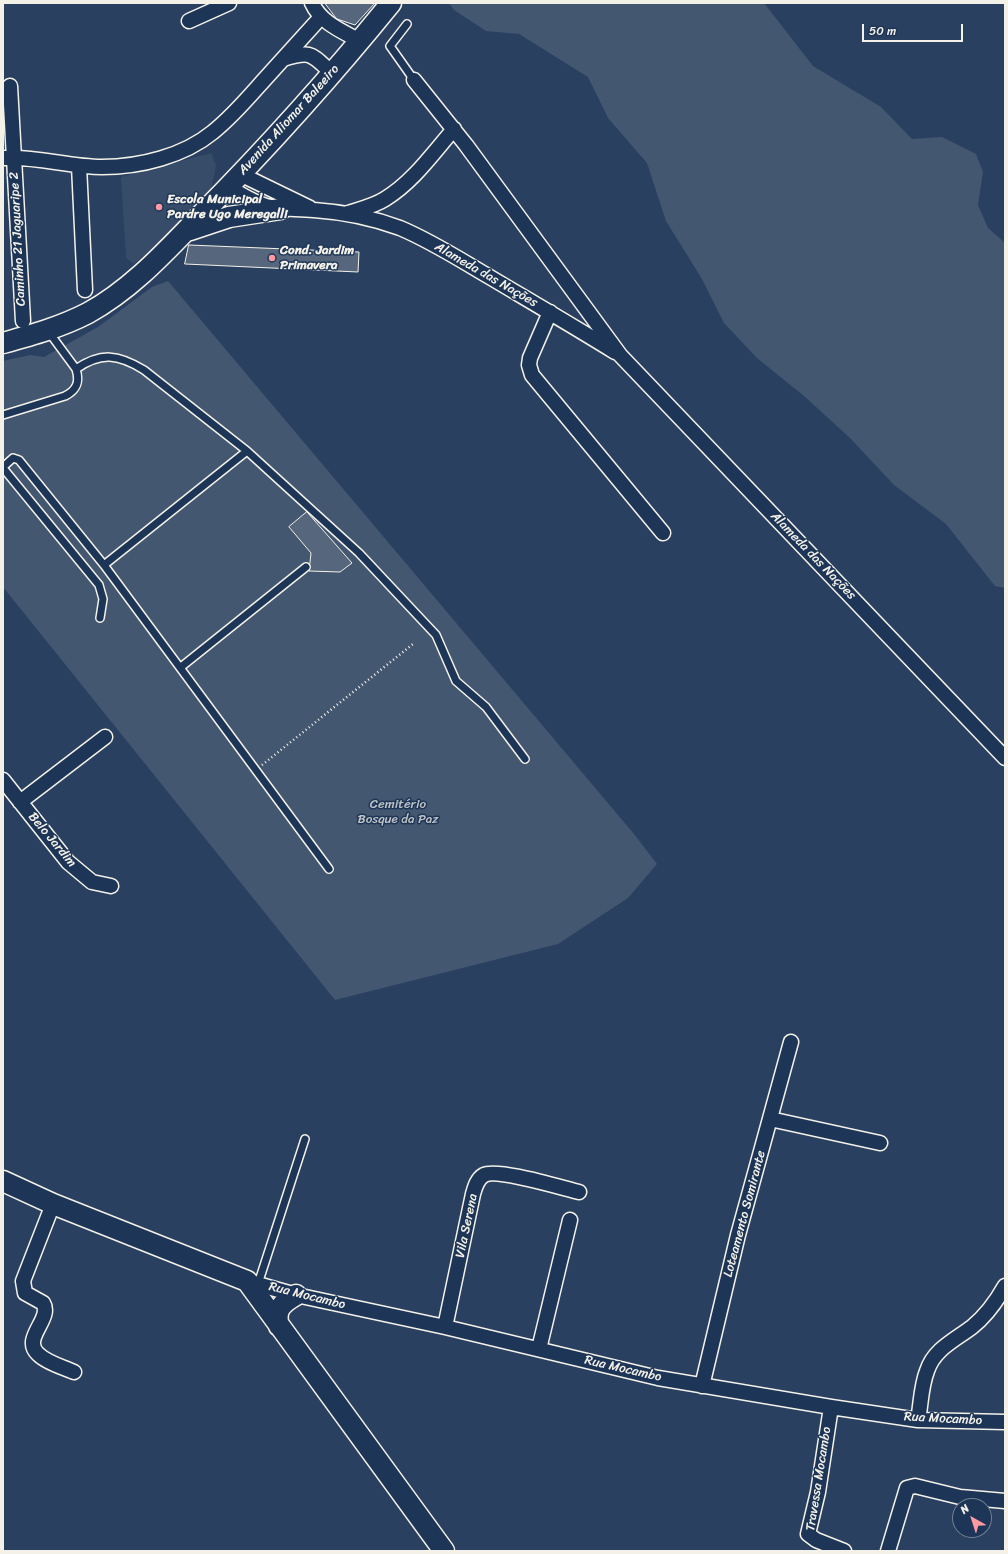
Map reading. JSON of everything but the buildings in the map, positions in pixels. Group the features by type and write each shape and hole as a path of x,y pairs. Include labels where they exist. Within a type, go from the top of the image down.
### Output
{"main road":[{"name":"Avenida Aliomar Baleeiro","path":"3,343 48,330 89,312 110,299 134,280 185,232 234,181 332,73 390,3"},
{"path":"185,232 229,217 281,209"},
{"name":"Rua Mocambo","path":"3,1181 53,1204 253,1283 279,1326 444,1551"},
{"path":"279,1326 276,1318 279,1308 283,1303 296,1296"}],"street":[{"path":"189,21 229,3"},
{"path":"312,3 321,17 337,29 360,41"},
{"path":"312,55 312,44 321,17"},
{"path":"8,158 79,166 120,167 145,163 191,146 212,133 231,117 321,17"},
{"path":"283,59 302,54 312,55 332,73"},
{"name":"Alameda das Nações","path":"414,80 454,129 620,355 1005,758"},
{"name":"Caminho 21 Jaguaripe 2","path":"10,86 8,158 23,321"},
{"name":"Alameda das Nações","path":"344,214 369,207 385,199 403,186 454,129"},
{"path":"79,166 85,290"},
{"name":"Alameda das Nações","path":"234,181 249,200 281,209 314,210 344,214 374,220 400,228 428,241 550,312 620,355"},
{"name":"Alameda das Nações","path":"234,181 314,210"},
{"path":"550,312 530,358 532,375 663,533"},
{"path":"20,802 105,737"},
{"name":"Belo Jardim","path":"3,780 68,862 92,882 111,886"},
{"name":"Loteamento Somirante","path":"702,1386 738,1235 791,1042"},
{"path":"770,1118 880,1143"},
{"name":"Vila Serena","path":"445,1327 473,1194 479,1179 484,1175 489,1174 508,1175 579,1192"},
{"path":"53,1204 23,1281 23,1287 24,1293 43,1303 45,1306 45,1313 33,1340 33,1347 42,1358 74,1372"},
{"path":"539,1349 570,1220"},
{"name":"Rua Mocambo","path":"253,1283 296,1296 445,1327 658,1378 918,1420 1005,1422"},
{"path":"918,1420 927,1371 932,1360 939,1351 972,1327 991,1309 1005,1286"},
{"name":"Travessa Mocambo","path":"830,1407 818,1492 808,1534 816,1540 844,1551"},
{"path":"888,1551 906,1488 915,1486 960,1497 1005,1501"}],"lane":[{"path":"407,24 390,46 414,80"},
{"path":"3,415 65,396 72,392 77,386 78,376 76,369 48,330"},
{"path":"76,369 88,361 99,357 110,357 132,363 144,370 247,452 359,553 436,635 456,681 486,707 525,759"},
{"path":"104,565 247,452"},
{"path":"100,618 103,599 98,585 3,467 13,458 19,460 104,565 181,667 329,869"},
{"path":"181,667 306,567"},
{"path":"253,1283 305,1139"}],"path":[{"path":"255,770 413,644"}],"shaded area":[{"name":"Escola Municipal Pardre Ugo Meregalli","path":"211,153 216,165 211,190 180,223 134,264 126,258 121,177"}],"green space":[{"path":"449,3 764,3 813,66 881,107 912,139 942,137 976,154 983,172 978,205 988,228 1005,243 1005,588 995,586 946,524 894,485 850,438 804,396 757,358 724,323 702,279 666,221 647,163 608,118 588,77 519,34 486,31 454,10"},
{"name":"Cemitério Bosque da Paz","path":"168,281 634,834 657,864 628,898 558,944 335,1000 3,587 3,361 30,355 44,357 98,327 152,287"}],"place":[{"name":"Escola Municipal Pardre Ugo Meregalli","path":"159,207"},
{"name":"Cond. Jardim Primavera","path":"272,258"}]}
